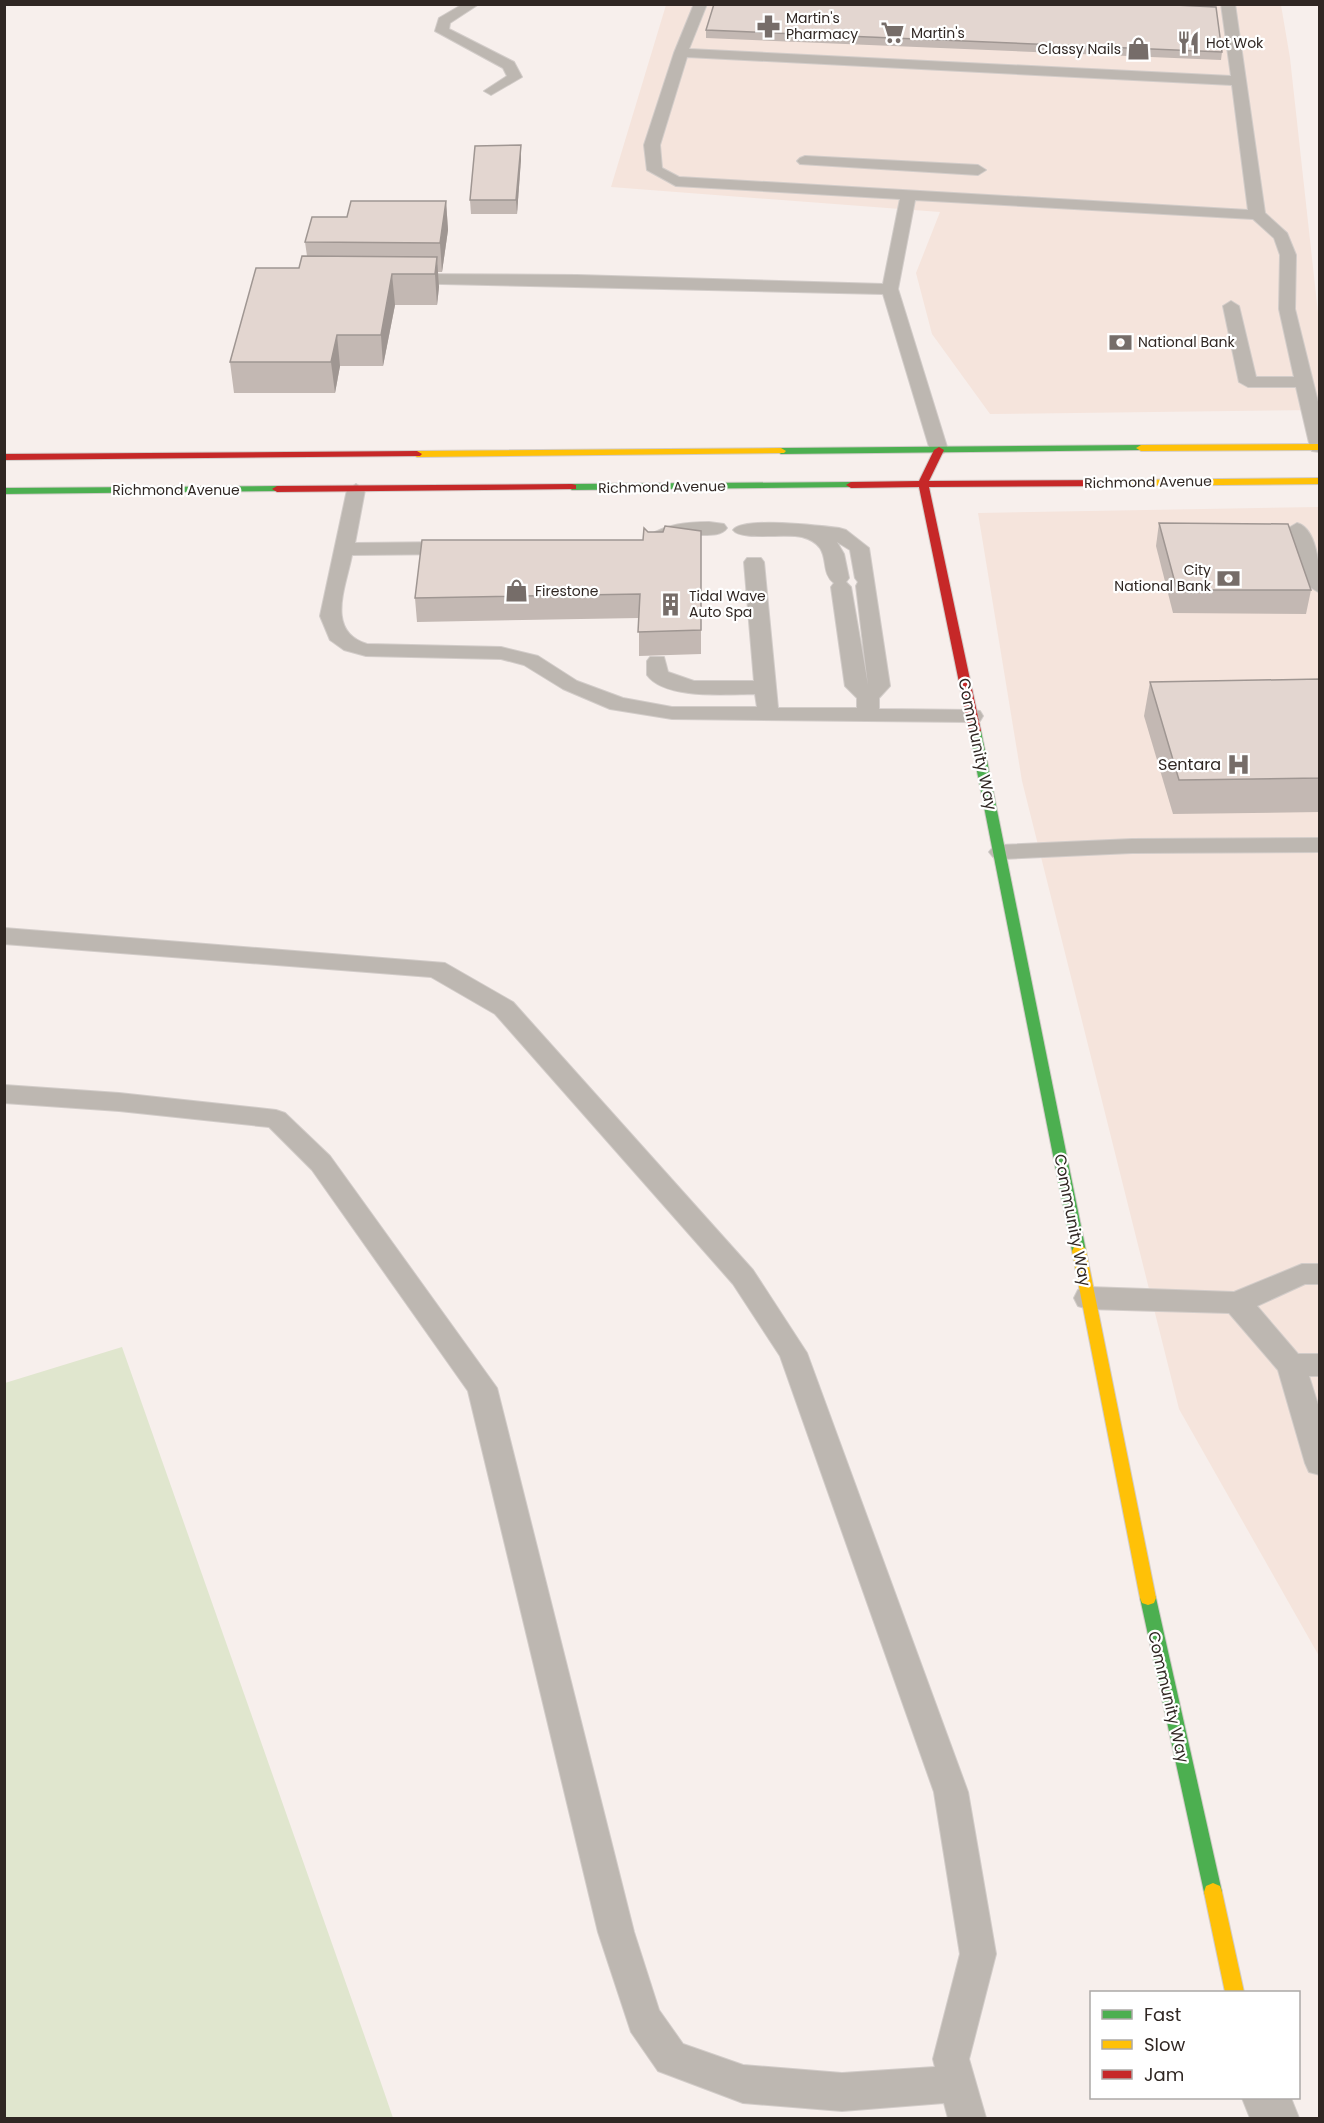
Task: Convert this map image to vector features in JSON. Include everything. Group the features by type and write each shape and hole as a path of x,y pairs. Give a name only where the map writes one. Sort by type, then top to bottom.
{"main road":[{"name":"Richmond Avenue","path":"4,457 1319,447"},
{"path":"923,484 939,450"},
{"name":"Richmond Avenue","path":"4,491 1320,481"},
{"name":"Community Way","path":"923,484 1001,852 1143,1581 1235,1991"}],"street":[{"path":"1267,2099 1275,2118"}],"lane":[{"path":"473,4 444,21 442,31 509,65 515,77 491,92"},
{"path":"701,4 681,53 652,145 655,170 676,181 908,197 1257,215 1281,236 1288,255 1287,309 1319,447"},
{"path":"1228,4 1257,215"},
{"path":"681,53 1237,81"},
{"path":"805,161 978,170"},
{"path":"908,197 890,290 925,397 939,450"},
{"path":"391,279 577,280 890,290"},
{"path":"1231,306 1248,382 1304,382"},
{"path":"356,490 330,616 333,631 346,645 366,650 501,653 531,660 570,685 618,704 672,713 768,714 868,706 972,716"},
{"path":"655,549 655,540 664,534 681,529 717,528"},
{"path":"1297,529 1320,587"},
{"path":"743,530 830,531 849,539 859,548 879,686 868,706"},
{"path":"807,531 828,543 836,560 856,686 868,706"},
{"path":"344,549 475,548"},
{"path":"754,562 768,714"},
{"path":"657,661 658,675 667,683 690,686 766,687"},
{"path":"1001,852 1132,846 1320,845"},
{"path":"4,936 436,969 504,1008 743,1277 793,1353 951,1792 978,1954 951,2058 967,2118"},
{"path":"4,1094 120,1102 276,1119 321,1163 482,1388 616,1932 644,2019 671,2058 743,2084 842,2092 958,2084"},
{"path":"1088,1298 1237,1303 1302,1274 1320,1274"},
{"path":"1237,1303 1291,1365 1320,1463"},
{"path":"1291,1365 1320,1365"}],"shaded area":[{"path":"666,5 1281,5 1290,58 1319,322 1319,410 990,414 932,334 916,273 940,212 611,187"},
{"path":"1319,507 1319,1656 1179,1409 1022,781 978,513"}],"green space":[{"path":"122,1347 393,2118 5,2118 5,1383"}],"building":[{"path":"714,4 1154,4 1216,7 1222,52 706,30"},
{"path":"521,145 516,200 470,200 475,146"},
{"path":"351,201 446,201 440,243 305,242 312,217 347,217"},
{"path":"302,256 437,257 435,274 392,274 381,335 337,335 331,362 230,362 256,268 299,268"},
{"path":"1159,523 1288,524 1311,590 1177,590"},
{"path":"665,526 701,531 701,630 638,632 640,594 415,598 422,540 643,540 644,528 648,532 663,532"},
{"name":"Sentara","path":"1320,679 1320,778 1179,780 1150,682"}],"traffic: fast":[{"path":"781,451 1141,448"},
{"path":"572,487 851,485"},
{"path":"4,491 277,489"},
{"path":"975,731 1079,1251"},
{"path":"1148,1598 1213,1892"}],"traffic: slow":[{"path":"1141,448 1320,447"},
{"path":"417,454 781,451"},
{"path":"1118,483 1320,481"},
{"path":"1079,1251 1148,1598"},
{"path":"1213,1892 1235,1991"}],"traffic: jam":[{"path":"939,450 923,484 975,731"},
{"path":"4,457 417,454"},
{"path":"851,485 1118,483"},
{"path":"277,489 572,487"}],"place":[{"name":"Martin's Pharmacy","path":"768,26"},
{"name":"Martin's","path":"893,33"},
{"name":"Hot Wok","path":"1188,43"},
{"name":"Classy Nails","path":"1139,49"},
{"name":"National Bank","path":"1120,342"},
{"name":"City National Bank","path":"1229,578"},
{"name":"Firestone","path":"517,591"},
{"name":"Tidal Wave Auto Spa","path":"671,604"},
{"name":"Sentara","path":"1239,764"}]}
